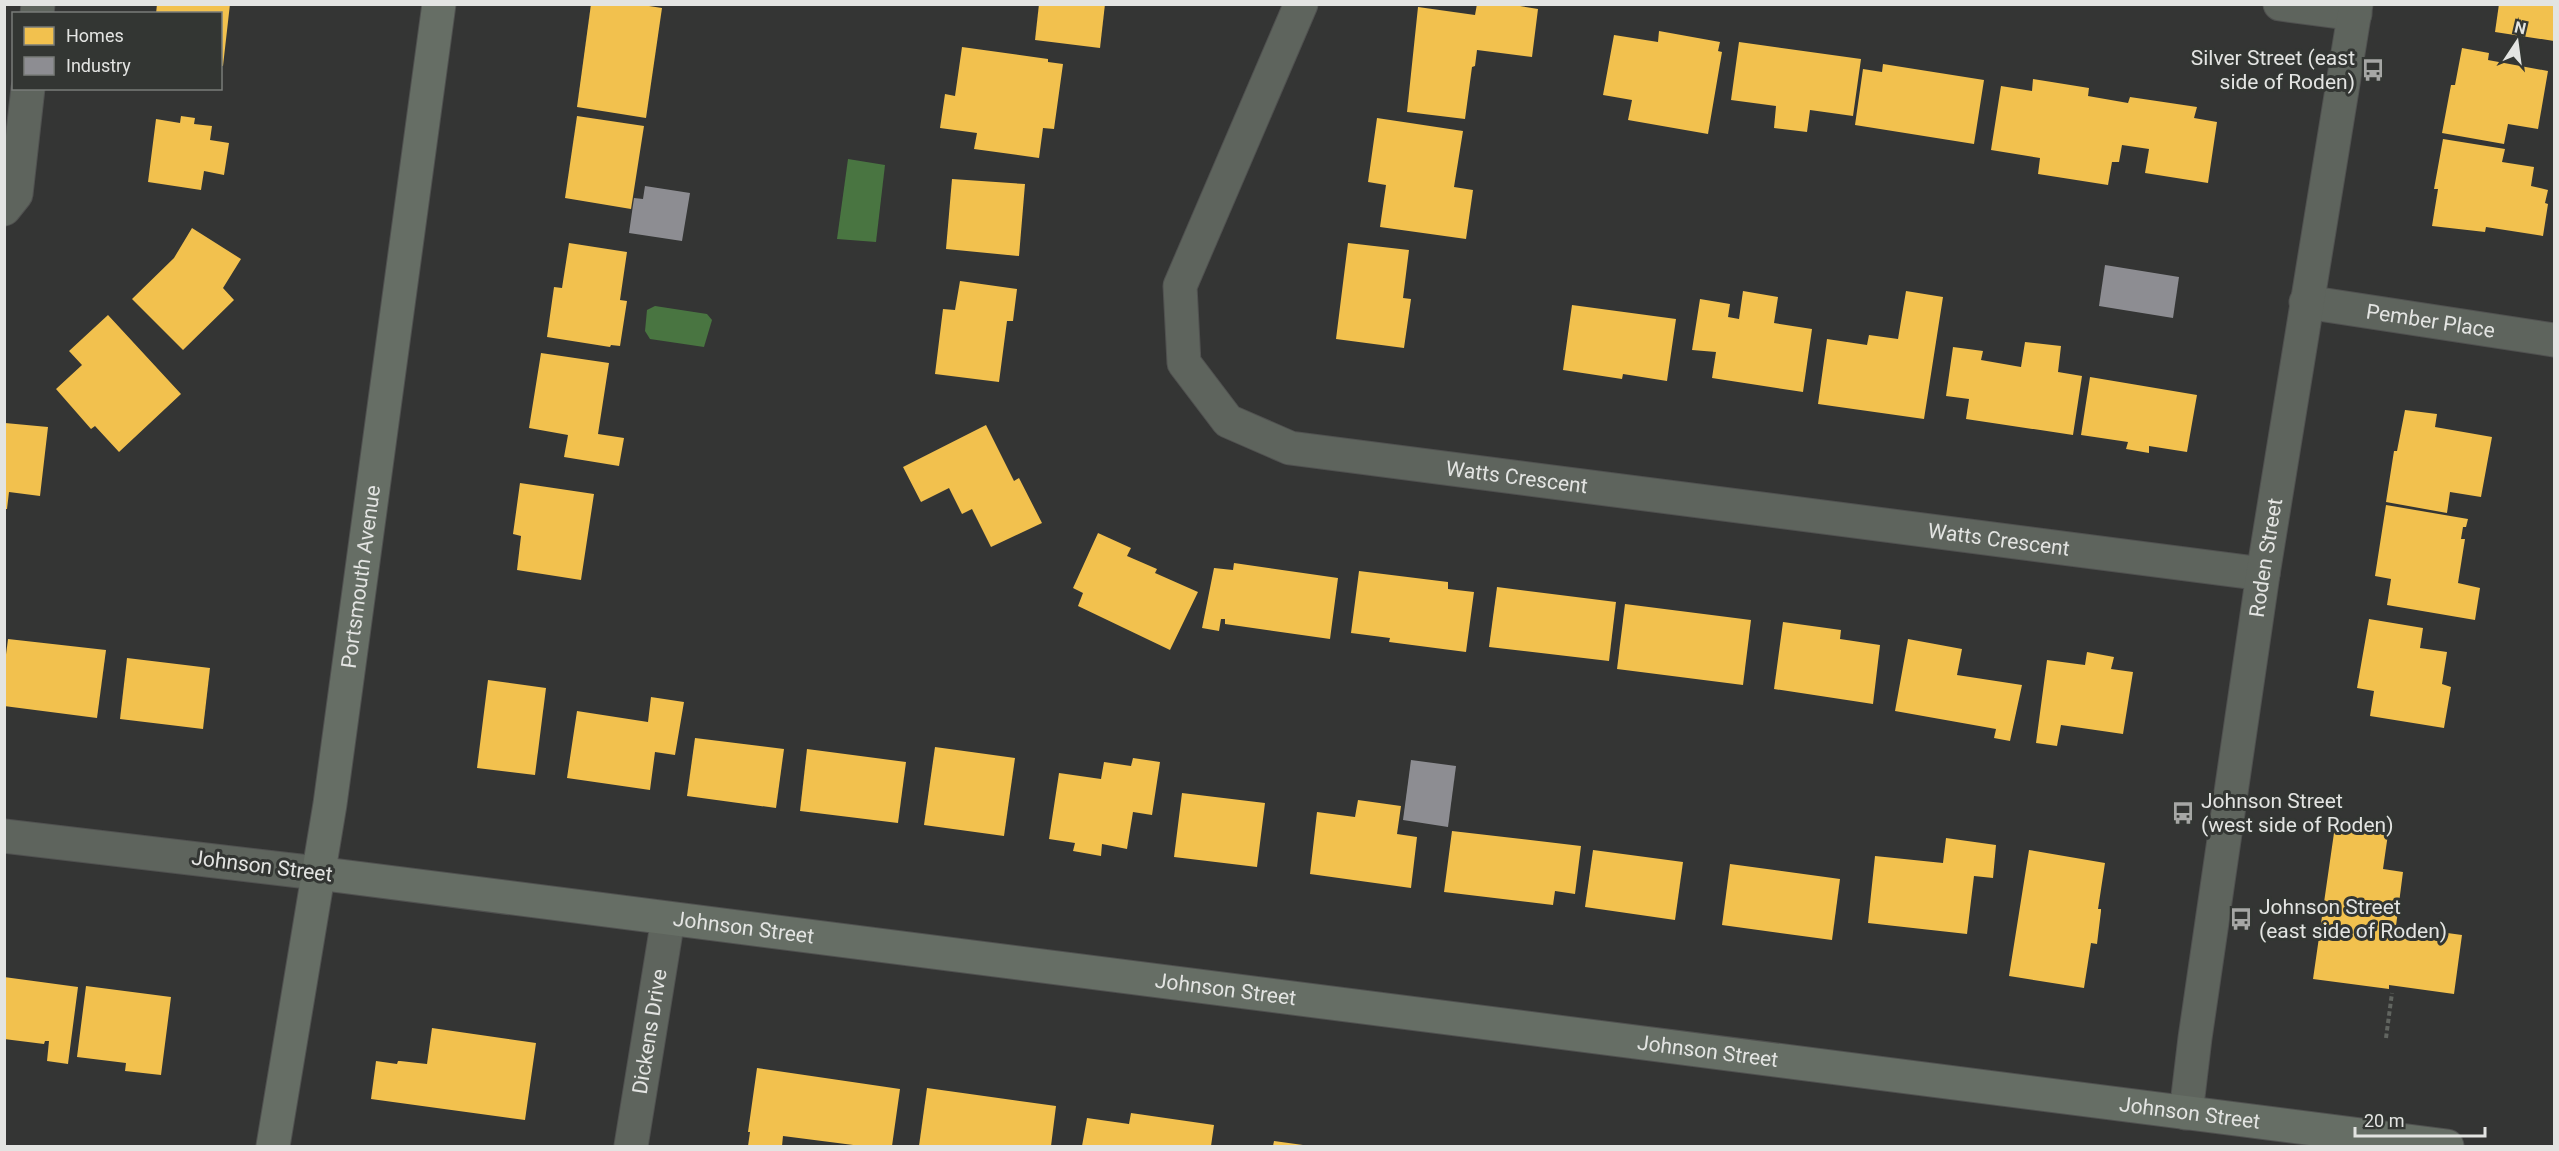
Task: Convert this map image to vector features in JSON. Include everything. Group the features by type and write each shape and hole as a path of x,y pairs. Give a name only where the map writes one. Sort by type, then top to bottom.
{"main road":[{"name":"Portsmouth Avenue","path":"273,1146 330,804 439,4"},
{"name":"Johnson Street","path":"317,873 2447,1146"}],"street":[{"name":"Watts Crescent","path":"1301,4 1180,286 1184,363 1228,421 1290,448 2263,573"},
{"path":"2280,4 2355,9"},
{"name":"Roden Street","path":"2186,1113 2263,573 2355,9"},
{"path":"4,209 16,194 28,90"},
{"name":"Pember Place","path":"2306,303 2554,340"},
{"name":"Johnson Street","path":"4,836 317,873"},
{"name":"Dickens Drive","path":"631,1146 668,919"}],"path":[{"path":"2386,1038 2392,993"}],"shaded area":[{"path":"848,159 885,165 876,242 837,239"},
{"path":"655,306 707,314 712,320 704,347 650,339 645,331 647,310"}],"building: Homes":[{"path":"157,4 230,4 223,66 222,12 156,12"},
{"path":"591,4 636,4 662,8 646,118 577,107"},
{"path":"1039,4 1105,4 1100,48 1035,40"},
{"path":"1477,4 1508,4 1538,9 1532,57 1477,50 1475,66 1472,67 1465,119 1407,112 1418,7 1475,15"},
{"path":"2499,4 2554,4 2554,41 2495,32"},
{"path":"1659,31 1720,42 1718,51 1722,52 1708,134 1628,120 1632,100 1603,95 1614,35 1658,42"},
{"path":"1739,42 1861,59 1853,116 1810,110 1807,132 1774,128 1776,106 1731,100"},
{"path":"962,47 1048,59 1048,62 1063,64 1054,129 1043,128 1039,158 974,149 977,133 940,128 945,94 955,96"},
{"path":"2462,48 2489,53 2488,60 2548,71 2538,129 2508,124 2504,144 2442,133 2451,85 2455,85"},
{"path":"1883,64 1984,80 1974,144 1855,125 1863,69 1882,72"},
{"path":"2033,79 2089,88 2088,96 2128,103 2130,97 2197,107 2194,118 2217,122 2208,183 2145,173 2149,149 2122,145 2119,162 2112,162 2108,185 2038,174 2040,158 1991,150 2001,86 2032,91"},
{"path":"181,116 195,118 194,124 212,126 210,140 229,143 224,175 204,171 201,190 148,182 156,119 180,123"},
{"path":"577,116 644,126 631,209 565,198"},
{"path":"1377,118 1463,131 1454,187 1473,190 1466,239 1380,227 1386,185 1368,182"},
{"path":"2443,139 2505,149 2502,162 2534,167 2531,186 2548,190 2543,236 2486,227 2485,232 2432,226 2438,189 2434,189"},
{"path":"952,179 1025,184 1019,256 946,249"},
{"path":"192,228 241,259 223,288 234,300 183,350 132,299 174,258"},
{"path":"569,243 627,252 620,300 627,301 620,346 611,345 610,347 547,337 554,287 562,288"},
{"path":"1348,243 1409,250 1403,298 1411,299 1404,348 1336,339"},
{"path":"960,281 1017,289 1013,321 1007,321 999,382 935,374 943,309 955,310"},
{"path":"1743,291 1778,297 1774,323 1812,329 1803,392 1712,378 1716,352 1692,350 1700,299 1730,304 1728,317 1739,319"},
{"path":"1906,291 1943,297 1924,419 1818,404 1827,339 1867,345 1869,335 1898,339"},
{"path":"1572,305 1676,319 1667,381 1623,374 1622,379 1563,370"},
{"path":"108,315 181,394 119,452 95,426 91,429 56,389 82,365 69,351"},
{"path":"2025,342 2061,346 2058,372 2082,376 2073,435 1966,419 1969,399 1946,396 1953,347 1983,351 1981,360 2021,367"},
{"path":"541,353 609,363 598,434 624,438 619,466 564,457 568,435 529,428"},
{"path":"2090,377 2197,395 2187,452 2149,446 2149,453 2126,449 2128,442 2081,435"},
{"path":"2405,410 2437,414 2435,427 2492,437 2481,497 2450,492 2447,513 2386,502 2394,451 2397,451"},
{"path":"5,423 48,427 40,496 9,492 7,509 5,509"},
{"path":"986,425 1014,481 1019,478 1042,523 991,547 972,509 962,514 949,488 921,502 903,467"},
{"path":"520,483 594,494 581,580 517,570 521,536 513,534"},
{"path":"2386,505 2468,519 2466,527 2463,527 2461,539 2465,539 2458,583 2480,588 2475,620 2387,605 2391,579 2375,576"},
{"path":"1098,533 1131,548 1127,556 1157,569 1155,573 1198,592 1170,650 1078,606 1083,593 1073,588"},
{"path":"1234,563 1338,578 1330,639 1225,624 1225,619 1221,619 1219,631 1202,628 1214,568 1233,570"},
{"path":"1359,571 1448,582 1448,589 1474,592 1466,652 1389,642 1390,638 1351,633"},
{"path":"1497,587 1616,602 1609,661 1489,647"},
{"path":"1625,604 1751,620 1743,685 1617,669"},
{"path":"2369,619 2423,628 2420,648 2447,652 2442,684 2451,687 2444,728 2370,716 2374,691 2357,688"},
{"path":"1783,622 1841,630 1840,639 1880,645 1873,704 1774,689"},
{"path":"8,639 106,650 97,718 4,706 4,670"},
{"path":"1908,639 1962,649 1957,675 2022,685 2010,741 1994,738 1996,729 1895,711"},
{"path":"2087,652 2114,657 2111,669 2133,672 2123,734 2061,725 2057,746 2036,743 2047,660 2085,665"},
{"path":"127,658 210,668 203,729 120,719"},
{"path":"488,680 546,688 535,775 477,768"},
{"path":"651,697 684,702 675,755 655,752 650,790 567,778 577,711 648,722"},
{"path":"695,738 784,749 776,808 687,796"},
{"path":"935,747 1015,758 1004,836 924,825"},
{"path":"807,749 906,762 898,823 800,811"},
{"path":"1133,758 1160,762 1152,815 1133,812 1127,849 1102,844 1101,856 1073,851 1075,843 1049,839 1059,773 1101,779 1104,762 1131,766"},
{"path":"1182,793 1265,803 1257,867 1174,857"},
{"path":"1358,800 1401,806 1397,834 1417,837 1411,888 1310,874 1317,812 1355,817"},
{"path":"2335,826 2388,834 2383,869 2403,872 2396,926 2462,935 2454,994 2389,985 2389,989 2313,979"},
{"path":"1452,831 1581,846 1575,894 1555,891 1553,905 1444,892"},
{"path":"1946,838 1996,845 1993,878 1974,876 1967,934 1868,923 1875,856 1943,863"},
{"path":"1593,850 1683,862 1675,920 1585,907"},
{"path":"2029,850 2105,863 2098,909 2101,911 2097,944 2091,943 2084,988 2009,976"},
{"path":"1730,864 1840,879 1832,940 1722,925"},
{"path":"4,977 78,987 68,1064 47,1061 49,1041 45,1041 44,1044 4,1039"},
{"path":"86,986 171,997 161,1075 125,1071 126,1063 77,1057"},
{"path":"432,1028 536,1043 525,1120 371,1099 376,1061 427,1064"},
{"path":"757,1068 900,1089 892,1146 861,1146 783,1136 782,1146 748,1146"},
{"path":"927,1088 1056,1106 1051,1146 919,1146"},
{"path":"1131,1113 1214,1125 1211,1146 1082,1146 1087,1118 1129,1124"},
{"path":"1274,1141 1303,1145 1303,1146 1273,1146"}],"building: Industry":[{"path":"645,186 690,193 682,241 629,233 634,198 643,199"},
{"path":"2105,265 2179,277 2173,318 2099,306"},
{"path":"1411,760 1456,766 1448,827 1403,820"}],"place":[{"name":"Silver Street (east side of Roden)","path":"2373,70"},
{"name":"Johnson Street (west side of Roden)","path":"2183,813"},
{"name":"Johnson Street (east side of Roden)","path":"2241,919"}]}
